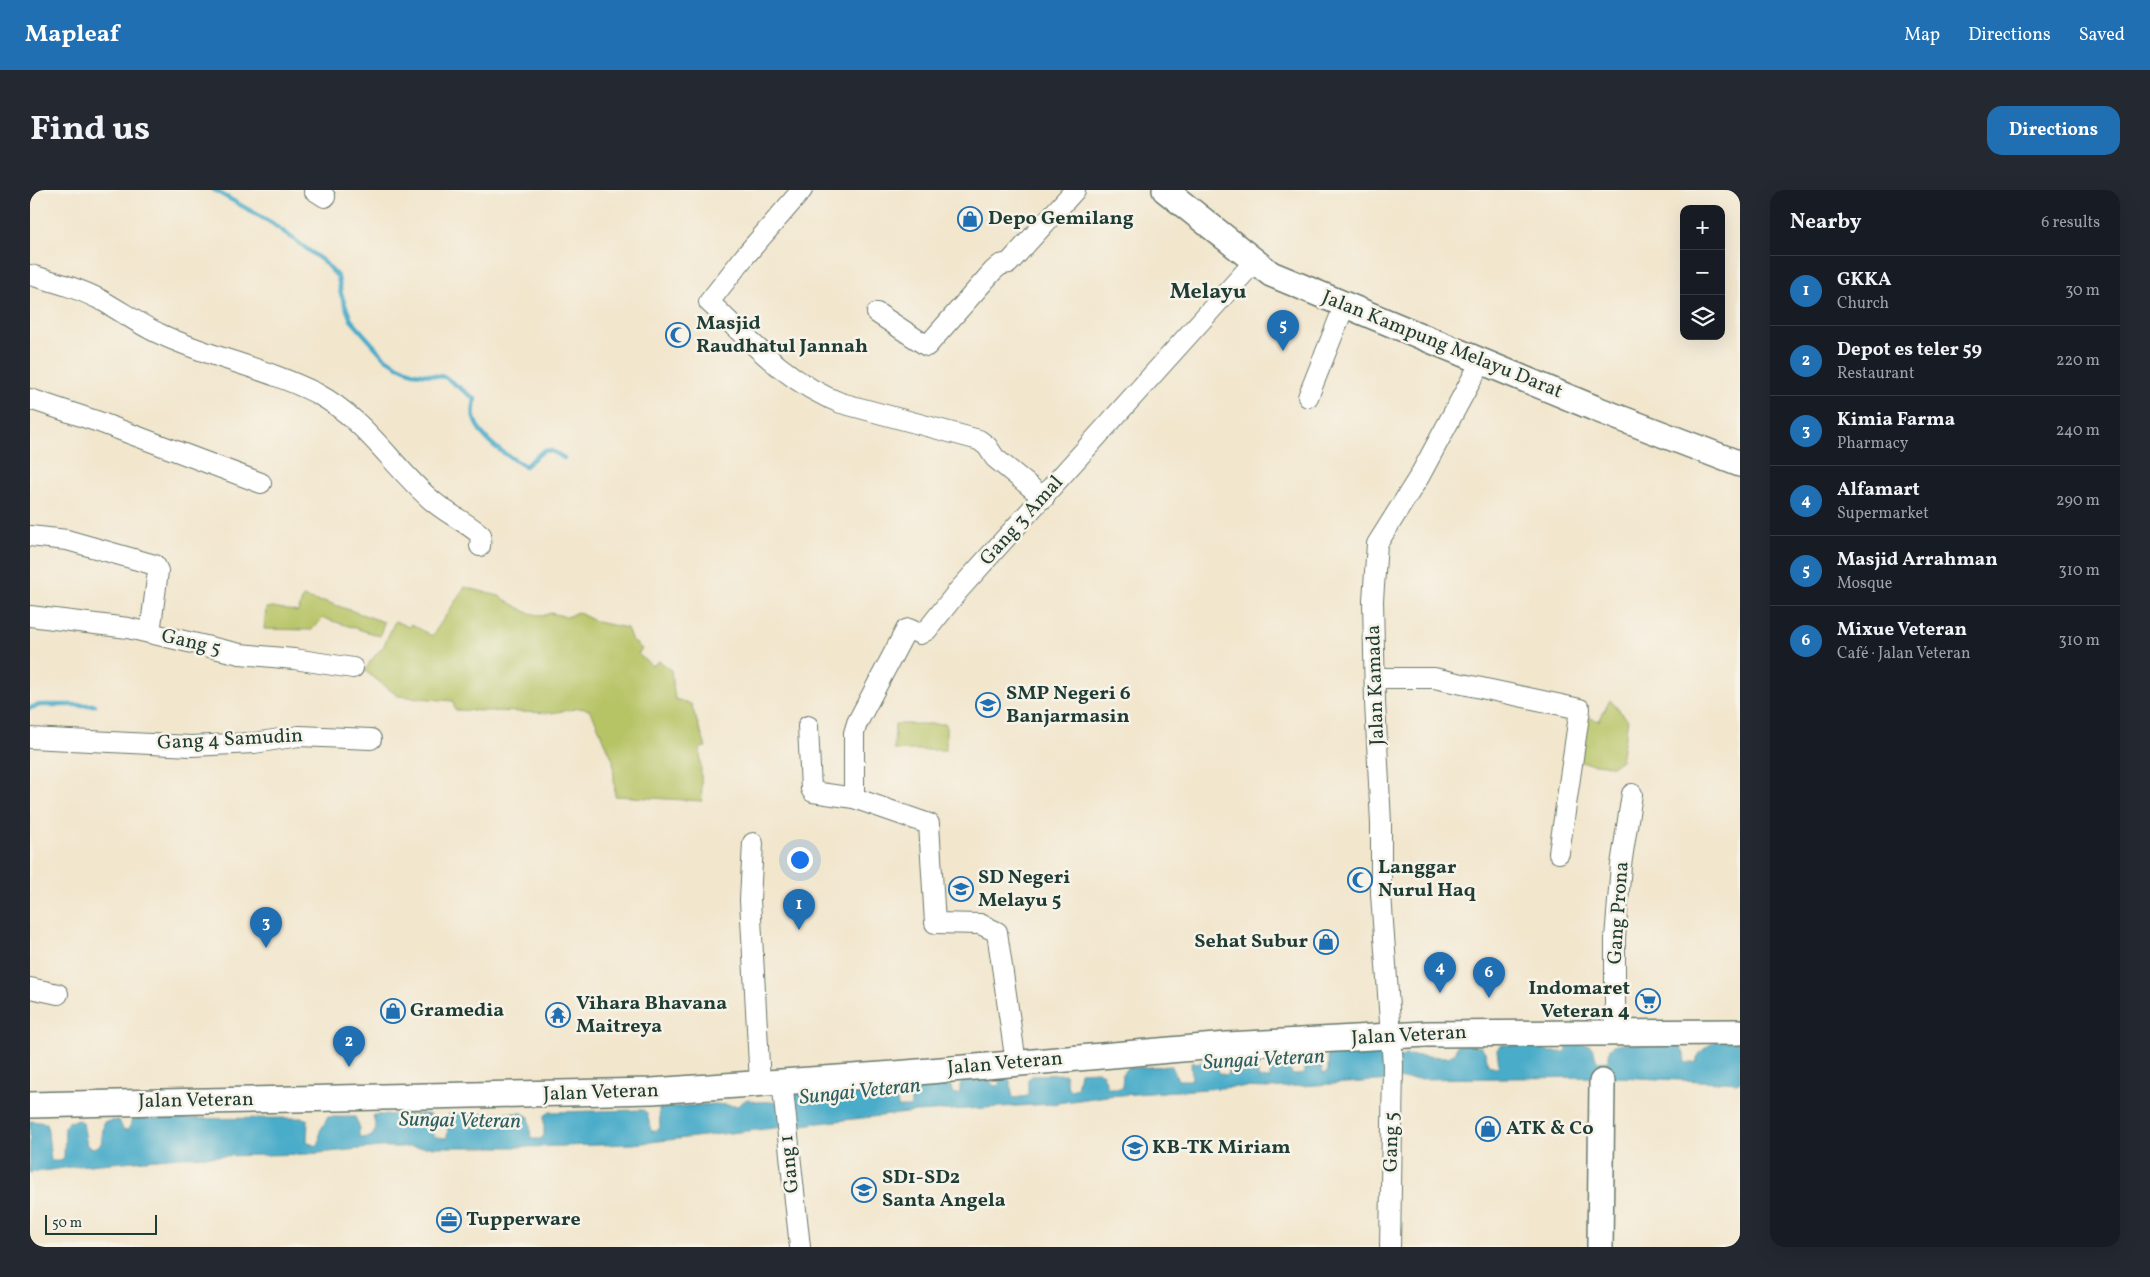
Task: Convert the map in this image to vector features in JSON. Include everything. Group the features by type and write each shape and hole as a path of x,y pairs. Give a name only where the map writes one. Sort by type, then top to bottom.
{"main road":[{"name":"Jalan Kampung Melayu Darat","path":"1164,190 1271,274 1599,410 1740,464"},
{"name":"Jalan Veteran","path":"30,1105 577,1094 775,1086 1209,1047 1392,1036 1493,1032 1740,1032"},
{"path":"1600,1247 1602,1082"}],"street":[{"path":"802,190 745,256 709,302 750,341 804,386 821,395 841,402 980,440 996,458 1044,498"},
{"path":"877,313 927,346 993,271 1000,265 1009,264 1075,190"},
{"name":"Gang 3 Amal","path":"854,798 854,733 857,723 906,630 909,629 920,634 927,630 958,591 1044,498 1254,261"},
{"path":"30,275 69,286 100,300 158,333 190,348 287,380 317,394 353,417 430,499 481,535 480,546"},
{"path":"1308,397 1345,304"},
{"name":"Jalan Kamada","path":"1392,1036 1380,894 1381,824 1373,600 1377,544 1419,477 1482,360"},
{"path":"30,398 100,422 261,483"},
{"path":"30,536 67,540 155,565 158,571 150,633"},
{"name":"Gang 5","path":"30,616 128,628 240,654 294,659 353,668"},
{"path":"1375,678 1434,678 1580,709 1559,854"},
{"path":"808,726 811,789 817,793 854,798 929,824 935,923 980,924 997,932 1016,1063"},
{"name":"Gang 4 Samudin","path":"30,738 191,746 254,743 299,736 371,738"},
{"name":"Gang Prona","path":"1615,1032 1615,938 1621,865 1632,794"},
{"name":"Gang 1","path":"753,843 750,900 775,1086 787,1131 800,1247"},
{"path":"30,988 58,994"},
{"name":"Gang 5","path":"1390,1247 1392,1036"}],"green space":[{"path":"465,587 499,596 526,612 542,616 551,613 567,617 577,612 597,622 627,628 631,639 642,649 638,654 652,666 659,661 671,670 675,699 691,704 706,747 700,748 702,801 615,796 613,760 589,710 580,708 552,713 455,710 453,701 398,696 365,671 371,660 383,647 395,621 408,627 411,624 432,636"},
{"path":"303,597 320,602 324,601 384,622 380,636 323,618 312,630 264,629 266,608 273,607 298,612"},
{"path":"1610,700 1628,720 1621,760 1612,766 1578,762 1582,715 1599,721"},
{"path":"895,724 946,724 946,750 894,750"}],"water":[{"name":"Sungai Veteran","path":"1716,1041 1740,1041 1740,1083 1618,1077 1408,1079 1270,1088 1235,1087 1107,1096 1051,1104 916,1112 633,1144 526,1147 380,1147 308,1154 180,1157 78,1166 30,1173 30,1121 47,1123 51,1161 61,1161 64,1157 65,1126 68,1122 79,1120 83,1123 87,1146 95,1148 101,1144 104,1122 119,1120 123,1129 128,1130 133,1119 303,1118 308,1120 307,1141 315,1146 319,1144 320,1131 328,1117 355,1117 359,1125 359,1136 362,1138 372,1136 376,1129 373,1115 427,1114 432,1116 434,1137 447,1138 449,1114 522,1113 529,1117 531,1139 541,1139 544,1135 544,1116 550,1112 643,1110 647,1113 651,1131 656,1131 660,1128 659,1108 715,1104 737,1106 747,1099 756,1102 788,1101 795,1094 892,1086 895,1087 898,1107 911,1107 910,1087 912,1085 950,1084 953,1094 960,1093 960,1085 963,1081 991,1080 992,1085 998,1086 1000,1080 1005,1077 1009,1078 1013,1098 1028,1096 1028,1079 1034,1075 1065,1074 1068,1088 1071,1090 1077,1088 1080,1072 1097,1071 1103,1074 1108,1088 1122,1088 1123,1073 1127,1068 1172,1066 1178,1080 1189,1080 1192,1079 1191,1063 1214,1061 1219,1066 1218,1072 1225,1075 1228,1074 1228,1062 1230,1060 1255,1058 1258,1078 1270,1079 1271,1056 1276,1054 1289,1056 1291,1073 1294,1075 1305,1074 1305,1054 1315,1052 1319,1057 1323,1074 1328,1071 1328,1054 1333,1050 1382,1048 1402,1057 1405,1055 1448,1057 1454,1054 1457,1045 1481,1046 1485,1052 1488,1065 1496,1067 1499,1065 1497,1050 1500,1045 1540,1045 1548,1052 1565,1052 1568,1044 1590,1045 1597,1062 1608,1061 1610,1048 1616,1044 1672,1044 1680,1045 1685,1063 1696,1063 1701,1052"}],"waterway":[{"path":"214,190 272,223 323,261 338,277 341,294 351,320 384,357 414,373 445,377 475,399 474,418 477,426 482,434 495,446 525,466 543,451 552,451 564,458"},
{"path":"30,708 40,705 95,705"}],"place":[{"name":"Depo Gemilang","path":"970,219"},
{"name":"Masjid Raudhatul Jannah","path":"678,335"},
{"name":"Masjid Arrahman","path":"1283,351"},
{"name":"SMP Negeri 6 Banjarmasin","path":"988,705"},
{"name":"Langgar Nurul Haq","path":"1360,880"},
{"name":"SD Negeri Melayu 5","path":"961,889"},
{"name":"GKKA","path":"799,930"},
{"name":"Sehat Subur","path":"1326,942"},
{"name":"Kimia Farma","path":"266,948"},
{"name":"Alfamart","path":"1440,993"},
{"name":"Mixue Veteran","path":"1489,998"},
{"name":"Indomaret Veteran 4","path":"1648,1001"},
{"name":"Gramedia","path":"393,1011"},
{"name":"Vihara Bhavana Maitreya","path":"558,1015"},
{"name":"Depot es teler 59","path":"349,1067"},
{"name":"ATK & Co","path":"1488,1129"},
{"name":"KB-TK Miriam","path":"1135,1148"},
{"name":"SD1-SD2 Santa Angela","path":"864,1190"},
{"name":"Tupperware","path":"449,1220"}],"district":[{"name":"Melayu","path":"1208,292"}]}
